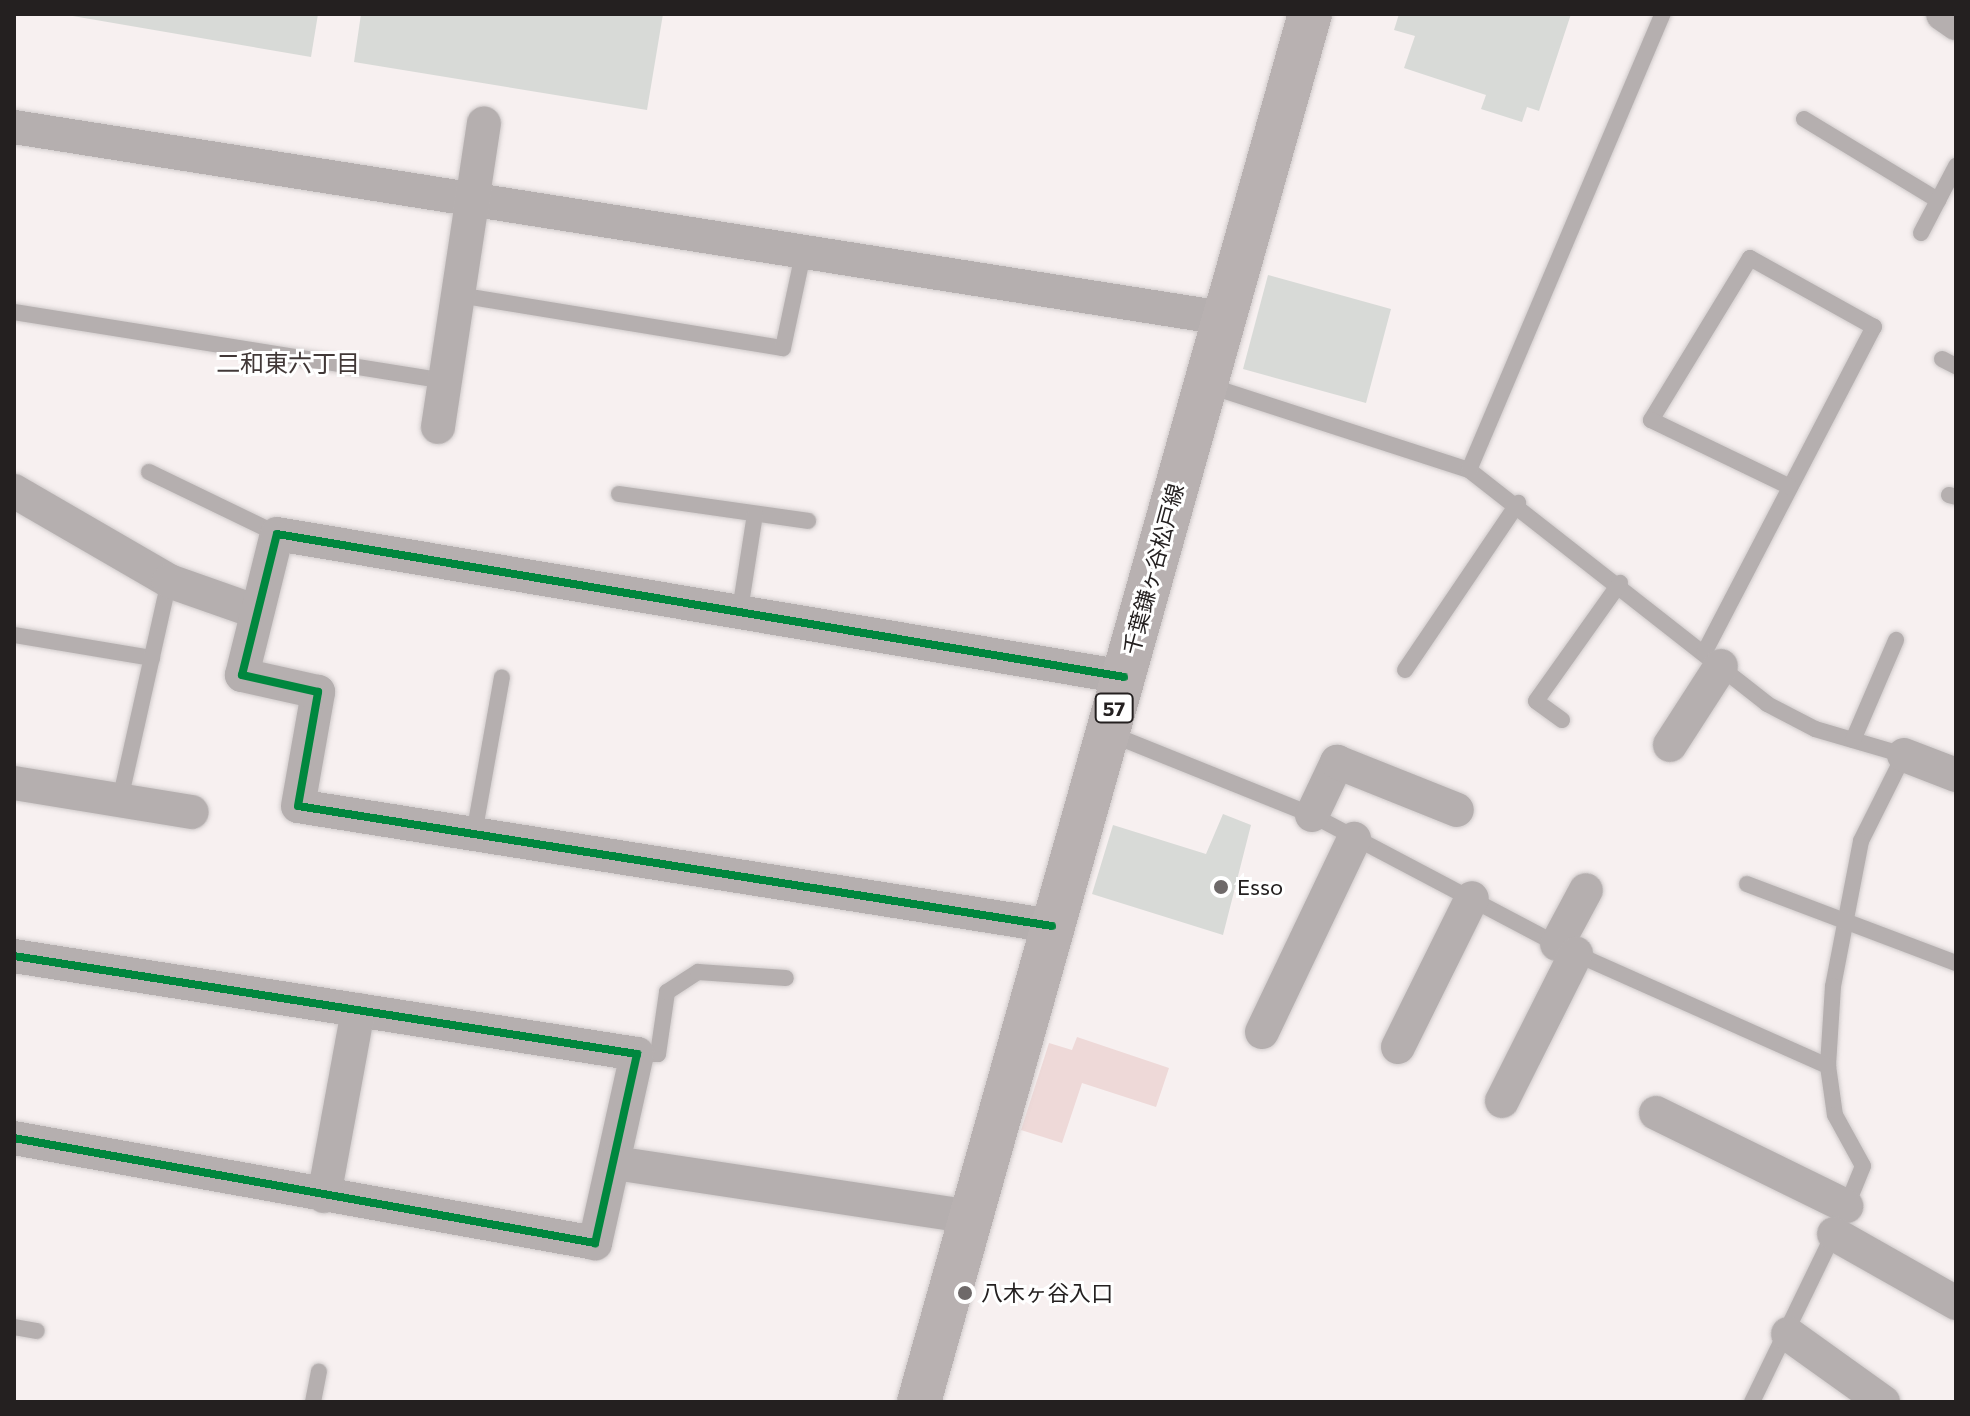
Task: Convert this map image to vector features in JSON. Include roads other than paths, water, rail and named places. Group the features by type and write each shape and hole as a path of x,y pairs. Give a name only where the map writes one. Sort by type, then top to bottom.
{"main road":[{"name":"千葉鎌ヶ谷松戸線","path":"919,1402 1310,14"}],"street":[{"path":"1943,14 1956,23"},
{"path":"438,427 484,123"},
{"path":"14,127 804,249 1223,318"},
{"path":"14,491 169,581 257,612"},
{"path":"1052,926 298,806 318,692 242,675 277,534 1124,677"},
{"path":"1670,745 1712,660"},
{"path":"1904,755 1956,775"},
{"path":"1312,815 1337,762 1457,810"},
{"path":"14,783 192,812"},
{"path":"1262,1032 1354,839"},
{"path":"1502,1101 1567,949 1586,890"},
{"path":"1398,1047 1472,898"},
{"path":"14,956 637,1054 595,1243 14,1138"},
{"path":"324,1196 358,1010"},
{"path":"1656,1113 1840,1220 1956,1303"},
{"path":"615,1163 970,1217"},
{"path":"1788,1334 1883,1402"}],"lane":[{"path":"1469,470 1663,14"},
{"path":"1804,119 1938,200"},
{"path":"1921,233 1956,166"},
{"path":"458,295 783,348 804,249"},
{"path":"1712,660 1790,487 1874,327 1750,258 1651,420 1790,487"},
{"path":"14,312 445,381"},
{"path":"1204,385 1469,470 1518,503 1620,583 1767,704 1853,740 1904,755 1861,841 1842,923 1828,1066 1835,1115 1863,1166 1788,1334 1752,1402"},
{"path":"149,472 277,534"},
{"path":"619,494 808,521"},
{"path":"1405,670 1518,503"},
{"path":"740,610 755,514"},
{"path":"120,800 169,581"},
{"path":"1562,720 1536,701 1620,583"},
{"path":"14,635 152,658"},
{"path":"1853,740 1896,640"},
{"path":"474,834 502,677"},
{"path":"1107,732 1312,815 1567,949 1828,1066"},
{"path":"1747,884 1842,923 1956,963"},
{"path":"637,1054 658,1054 667,992 698,972 786,978"},
{"path":"14,1327 37,1331"},
{"path":"313,1402 319,1372"}],"place":[{"name":"Esso","path":"1221,887"},
{"name":"八木ヶ谷入口","path":"965,1293"}],"district":[{"name":"二和東六丁目","path":"288,363"}]}
